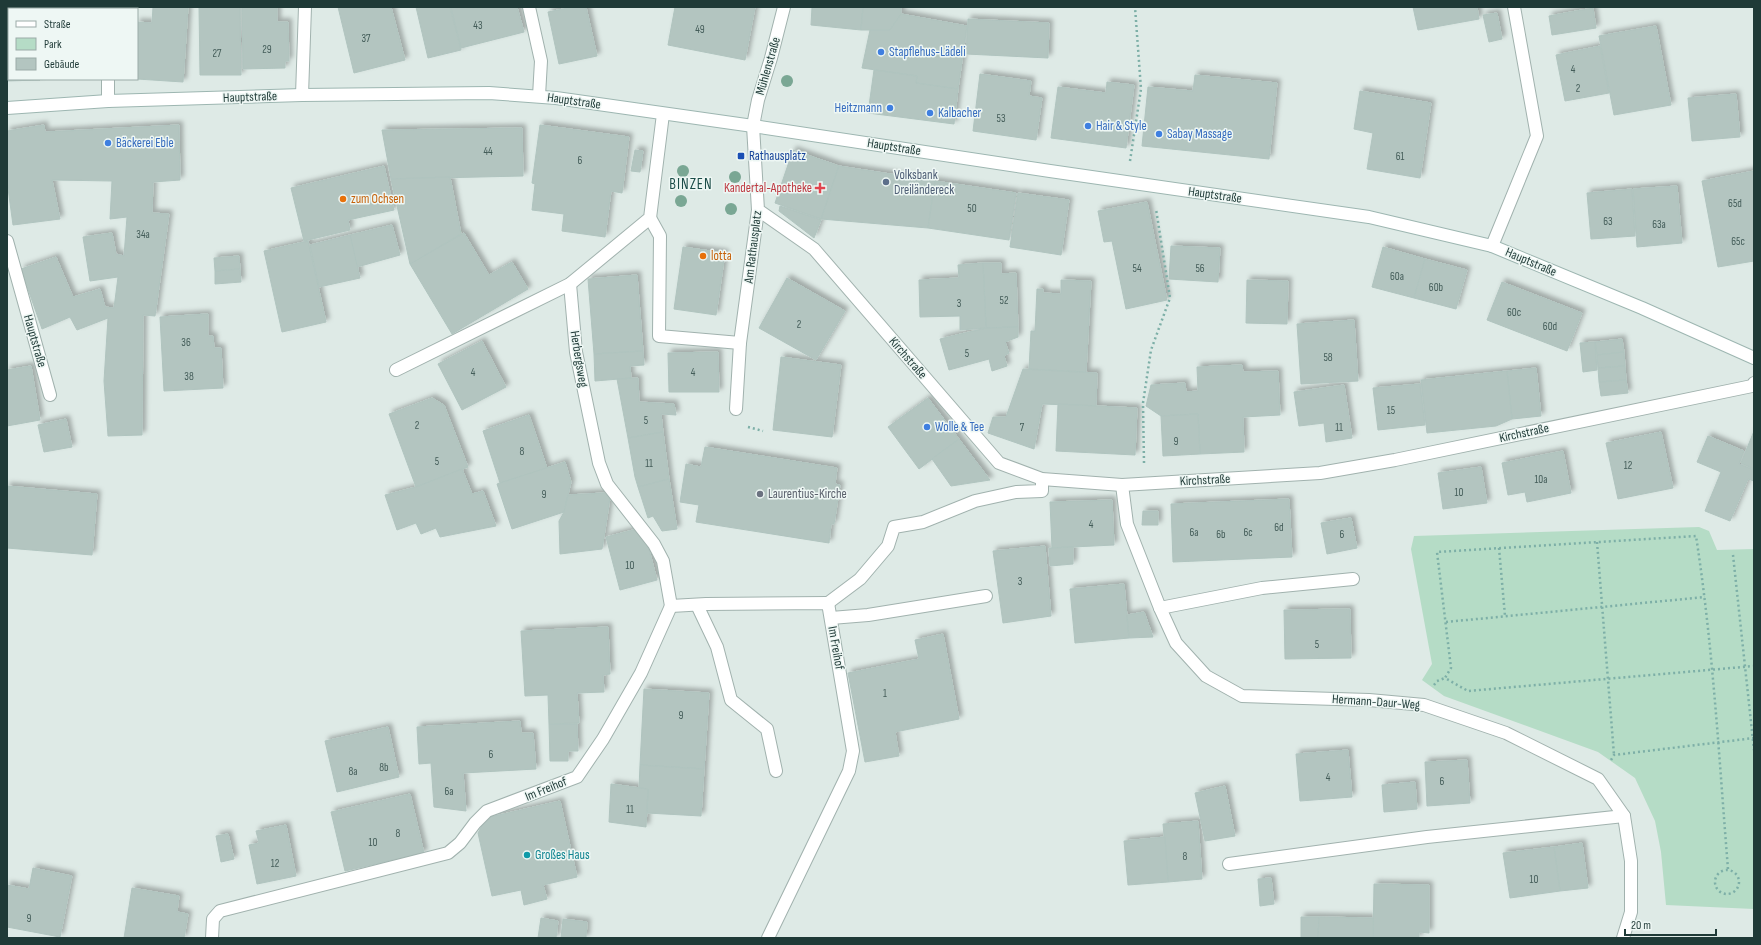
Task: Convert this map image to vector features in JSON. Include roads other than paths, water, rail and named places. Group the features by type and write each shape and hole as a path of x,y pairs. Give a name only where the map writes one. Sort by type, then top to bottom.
{"street":[{"path":"302,95 305,7"},
{"path":"529,7 541,61 539,96"},
{"name":"Mühlenstraße","path":"753,126 758,100 773,52 784,7"},
{"path":"1492,246 1537,136 1514,7"},
{"path":"108,80 108,101"},
{"name":"Hauptstraße","path":"7,108 108,101 302,95 489,93 539,96 753,126 1127,183 1369,217 1492,246 1642,308 1754,358"},
{"path":"663,114 650,218 660,236 659,336 740,343"},
{"name":"Am Rathausplatz","path":"736,409 740,343 758,210 753,126"},
{"name":"Kirchstraße","path":"758,210 814,249 999,463 1042,479 1122,485 1320,473 1395,460 1752,386 1754,383"},
{"path":"396,370 570,284 650,218"},
{"name":"Hauptstraße","path":"7,241 50,395"},
{"name":"Herbergsweg","path":"570,284 576,352 598,463 607,484 654,544 663,561 670,606"},
{"path":"670,606 828,603 860,579 888,546 894,527 923,522 975,501 1016,492 1042,491 1042,479"},
{"name":"Hermann-Daur-Weg","path":"1122,485 1127,524 1160,608 1176,643 1206,676 1242,696 1369,700 1424,705 1506,733 1598,779 1624,816 1631,861 1631,912 1623,938"},
{"path":"1160,608 1262,588 1353,579"},
{"path":"831,618 868,615 986,596"},
{"name":"Im Freihof","path":"768,938 842,784 854,751 828,603"},
{"path":"696,605 717,647 731,700 767,729 776,771"},
{"name":"Im Freihof","path":"212,938 213,919 220,911 448,853 460,843 475,823 487,811 577,777 602,739 641,673 670,606"},
{"path":"1230,864 1427,837 1624,816"}],"place":[{"name":"Stapflehus-Lädeli","path":"881,52"},
{"name":"Heitzmann","path":"890,108"},
{"name":"Kalbacher","path":"930,113"},
{"name":"Hair & Style","path":"1088,126"},
{"name":"Sabay Massage","path":"1159,134"},
{"name":"Bäckerei Eble","path":"108,143"},
{"name":"Rathausplatz","path":"741,156"},
{"name":"Volksbank Dreiländereck","path":"886,182"},
{"name":"Kandertal-Apotheke","path":"820,188"},
{"name":"zum Ochsen","path":"343,199"},
{"name":"lotta","path":"703,256"},
{"name":"Wolle & Tee","path":"927,427"},
{"name":"Laurentius-Kirche","path":"760,494"},
{"name":"Großes Haus","path":"527,855"}],"district":[{"name":"BINZEN","path":"691,184"}]}
